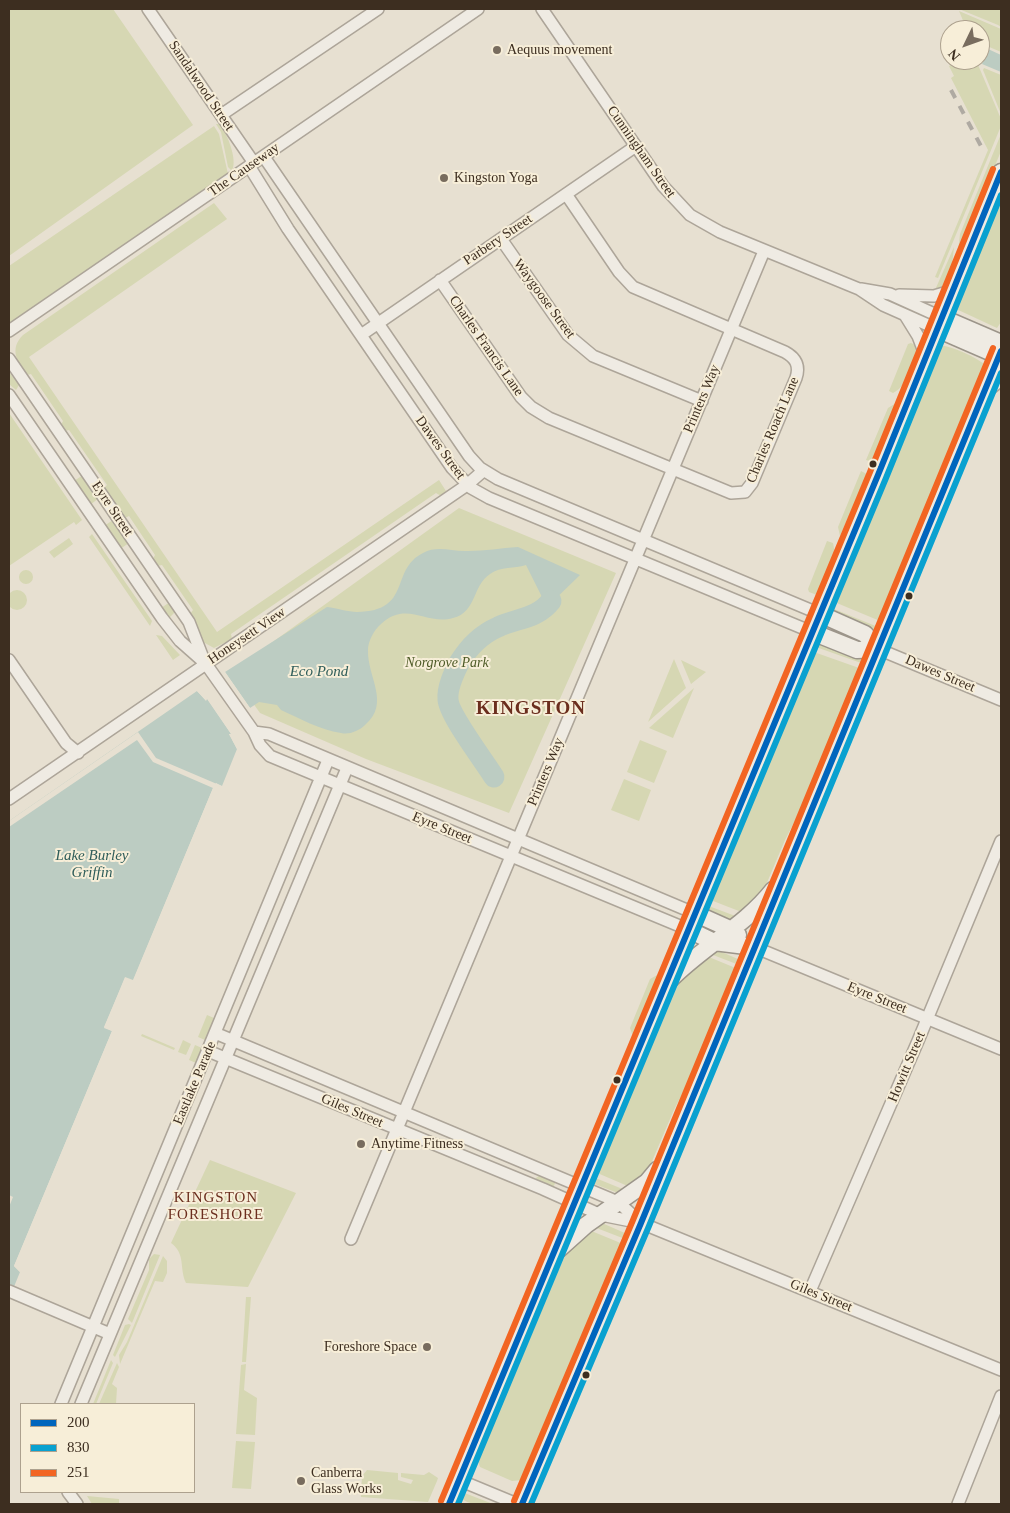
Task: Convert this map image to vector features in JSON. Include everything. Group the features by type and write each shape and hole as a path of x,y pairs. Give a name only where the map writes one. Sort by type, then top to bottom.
{"main road":[{"path":"449,1504 694,912 820,614 1001,172"},
{"name":"Cunningham Street","path":"940,324 1001,352"},
{"path":"522,1504 641,1223 1001,352"},
{"path":"820,614 865,634 878,649"},
{"path":"812,632 857,650 878,649"},
{"path":"665,985 689,961 732,930 760,906 786,874"},
{"name":"Eyre Street","path":"694,912 732,930 754,947"},
{"name":"Eyre Street","path":"687,929 714,942 754,947"},
{"path":"552,1256 572,1236 647,1182 668,1157"}],"street":[{"name":"Sandalwood Street","path":"148,9 256,162"},
{"path":"221,115 378,9"},
{"name":"The Causeway","path":"9,331 478,9"},
{"name":"Cunningham Street","path":"542,9 670,196 690,215 720,232 859,289 883,305 905,315 940,324"},
{"name":"Parbery Street","path":"361,335 636,146"},
{"name":"Dawes Street","path":"256,162 378,323 469,456 483,471 498,479 820,614"},
{"name":"Dawes Street","path":"256,162 288,229 452,468 467,484 490,498 634,560 812,632"},
{"path":"566,194 630,284 646,294 730,329"},
{"name":"Waygoose Street","path":"501,238 568,335 580,347 592,356 702,401"},
{"name":"Printers Way","path":"351,1239 764,251"},
{"name":"Charles Francis Lane","path":"440,280 522,398 531,407 549,418 672,469"},
{"name":"Cunningham Street","path":"859,289 890,294 934,296 954,290"},
{"name":"Cunningham Street","path":"890,294 940,324"},
{"path":"905,315 918,336 926,357"},
{"name":"Charles Roach Lane","path":"672,469 736,494 744,492 750,487 760,466 796,378 798,367 795,359 788,354 730,329"},
{"name":"Eyre Street","path":"9,359 189,622 206,664"},
{"path":"984,393 1001,380"},
{"name":"Eyre Street","path":"9,395 162,618 180,641 206,664 254,732 260,745 270,756 687,929"},
{"name":"Honeysett View","path":"9,799 467,484 483,471"},
{"path":"765,613 772,594"},
{"name":"Dawes Street","path":"878,649 1001,700"},
{"path":"9,660 66,743 78,753"},
{"name":"Eyre Street","path":"254,732 269,734 694,912"},
{"name":"Eastlake Parade","path":"61,1403 328,760"},
{"name":"Eastlake Parade","path":"81,1403 347,768"},
{"name":"Howitt Street","path":"810,1291 1001,841"},
{"path":"642,910 648,894"},
{"name":"Eyre Street","path":"754,947 1001,1049"},
{"name":"Giles Street","path":"216,1033 618,1202 641,1223"},
{"name":"Giles Street","path":"208,1051 601,1215 641,1223 1001,1370"},
{"path":"524,1182 530,1166"},
{"path":"11,1292 110,1334"},
{"path":"958,1504 1001,1396"},
{"path":"459,1480 517,1504"}],"green space":[{"path":"9,9 113,9 193,125 9,256"},
{"path":"959,9 1001,9 1001,27 990,20"},
{"path":"959,11 980,20 963,20"},
{"path":"990,24 1001,29 1001,52 990,47"},
{"path":"951,70 980,70 1001,119 1001,126 938,278 935,277 988,150 951,78 954,76"},
{"path":"983,70 989,70 1001,75 1001,114"},
{"path":"216,124 220,124 231,147 234,160 232,171 228,167 221,132"},
{"path":"214,126 219,134 228,174 9,324 9,266"},
{"path":"1001,134 1001,151 957,259 960,234"},
{"path":"1001,196 1001,322 997,328 954,308"},
{"path":"214,203 227,219 29,357 217,632 439,480 446,491 441,496 436,493 231,634 232,639 214,648 203,642 190,614 193,610 162,565 157,566 153,559 155,555 129,516 125,518 104,488 107,485 69,430 65,431 61,425 63,421 31,374 27,375 23,370 15,350 23,335"},
{"path":"954,247 952,265 945,288 935,290"},
{"path":"911,343 917,346 914,366 903,385 893,393 889,391 908,344"},
{"path":"939,345 964,353 988,367 883,619 880,621 832,601"},
{"path":"9,372 19,385 16,390 9,384"},
{"path":"896,403 873,462 866,460 888,408"},
{"path":"9,413 82,520 76,525 74,522 9,566"},
{"path":"861,471 867,474 840,536 838,527"},
{"path":"83,475 99,498 90,505 74,481"},
{"name":"Norgrove Park","path":"459,508 616,573 509,813 366,759 260,713 231,672"},
{"path":"113,520 129,543 120,549 104,526"},
{"path":"92,534 152,621 150,626 89,537"},
{"path":"69,538 73,544 54,558 49,552"},
{"path":"827,541 833,543 835,554 817,595 809,592 808,589"},
{"path":"23,570 29,570 33,577 29,584 23,584 19,580 19,574"},
{"path":"17,590 24,593 27,600 24,607 17,610 10,607 7,600 10,593"},
{"path":"170,602 175,612 170,617 166,616 161,608"},
{"path":"829,607 878,627 870,629 829,612"},
{"path":"156,635 162,636 180,655 173,660"},
{"path":"817,643 823,643 863,660 864,664 813,646"},
{"path":"811,651 862,669 816,779 785,840 766,885 760,896 744,913 708,899"},
{"path":"674,659 686,688 648,722"},
{"path":"681,660 706,672 691,684"},
{"path":"694,688 673,738 649,728"},
{"path":"640,740 667,751 654,783 627,772"},
{"path":"624,779 651,790 639,821 611,810"},
{"path":"706,905 738,917 731,921 705,910"},
{"path":"715,949 740,960 739,965 708,953"},
{"path":"704,955 738,969 707,1044 673,1112 650,1166 630,1187 595,1172 632,1083 656,1037 677,987 688,970"},
{"path":"659,974 633,1037 630,1028 650,979"},
{"path":"207,1015 214,1018 205,1040 198,1037"},
{"path":"142,1034 175,1048 174,1050 141,1036"},
{"path":"183,1040 191,1044 186,1055 178,1052"},
{"path":"195,1045 202,1048 196,1063 189,1060"},
{"path":"210,1160 296,1193 248,1287 186,1283 179,1252 171,1243"},
{"path":"540,1175 556,1181 553,1188 536,1181 536,1178"},
{"path":"593,1177 625,1190 618,1193 592,1183"},
{"path":"602,1223 627,1234 625,1239 594,1227"},
{"path":"589,1230 623,1244 527,1474 522,1480 512,1481 480,1467 476,1456 488,1427 515,1374 563,1260 570,1249"},
{"path":"154,1254 160,1255 132,1323 128,1319 149,1270 149,1259"},
{"path":"163,1256 167,1261 167,1273 163,1282 155,1281 120,1364 119,1355 127,1342"},
{"path":"246,1297 251,1297 246,1362 242,1362"},
{"path":"125,1325 131,1325 115,1357 113,1355"},
{"path":"111,1360 113,1363 96,1403 93,1403"},
{"path":"117,1363 119,1367 112,1384 117,1388 116,1403 99,1403"},
{"path":"246,1364 244,1390 257,1398 255,1435 236,1434 241,1365"},
{"path":"236,1441 255,1442 251,1489 232,1488"},
{"path":"367,1470 398,1473 398,1480 411,1484 413,1480 401,1477 401,1473 424,1475 429,1472 438,1478 428,1502 361,1497 362,1476"},
{"path":"462,1492 493,1504 474,1504 466,1501 459,1496"},
{"path":"87,1496 119,1499 119,1504 92,1504"}],"water":[{"path":"990,50 1001,55 1001,72 990,67"},
{"name":"Eco Pond","path":"518,547 580,575 547,607 526,565 494,571 490,574 480,585 471,605 461,615 444,620 408,614 390,617 376,629 369,643 369,660 376,689 376,708 373,717 357,731 344,733 325,729 281,710 277,705 259,702 250,708 225,672 327,607 357,612 375,610 386,605 394,597 406,569 413,560 423,553 434,549 474,551"},
{"name":"Lake Burley Griffin","path":"197,691 206,700 207,698 232,735 229,734 237,749 222,786 216,783 213,788 133,981 125,978 104,1027 112,1031 14,1266 20,1272 9,1299 9,1207 13,1197 9,1195 9,821"}],"pier":[{"path":"225,672 250,708 248,710 223,673"},
{"path":"199,689 209,697 234,734 239,746 237,749 229,734 231,734 207,699 206,701 197,691"},
{"path":"138,732 156,758 224,787 217,786 136,982 127,981 108,1026 115,1032 17,1266 22,1274 14,1266 112,1031 104,1028 125,977 133,980 213,788 153,762 137,740 9,827 9,821"}],"waterway":[{"path":"494,777 460,726 450,706 448,694 451,680 463,657 481,638 498,627 533,615 551,601"}],"railway":[{"path":"951,90 982,148"}],"transit line":[{"name":"251","path":"441,1501 870,472 993,169"},
{"name":"200","path":"449,1504 878,475 1001,172"},
{"name":"830","path":"458,1504 886,478 1001,195"},
{"name":"251","path":"514,1501 633,1220 993,348"},
{"name":"200","path":"522,1504 641,1223 1001,351"},
{"name":"830","path":"531,1504 649,1226 1001,373"}],"place":[{"name":"Aequus movement","path":"497,50"},
{"name":"Kingston Yoga","path":"444,178"},
{"name":"Anytime Fitness","path":"361,1144"},
{"name":"Foreshore Space","path":"427,1347"},
{"name":"Canberra Glass Works","path":"301,1481"}],"district":[{"name":"KINGSTON","path":"531,709"},
{"name":"KINGSTON FORESHORE","path":"216,1206"}]}
